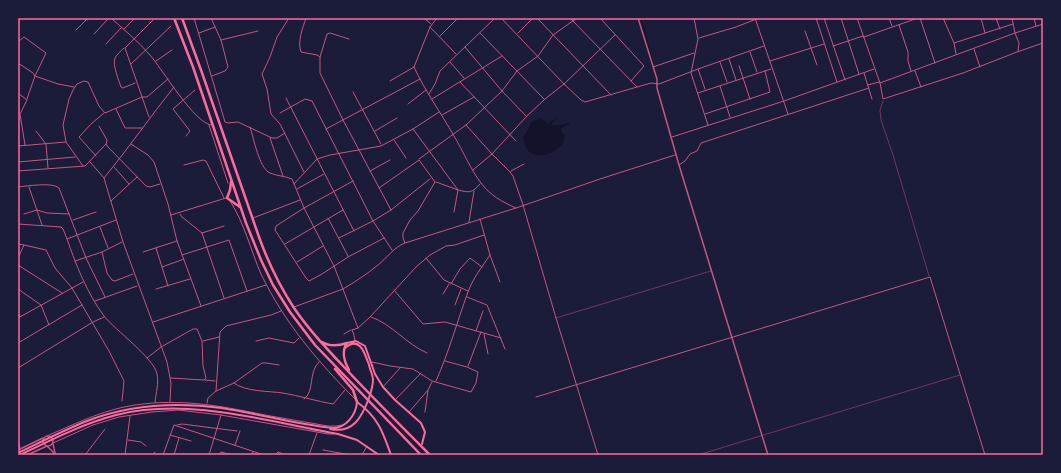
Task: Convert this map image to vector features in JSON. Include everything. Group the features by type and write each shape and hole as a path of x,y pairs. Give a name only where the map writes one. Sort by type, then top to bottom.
{"highway":[{"path":"174,18 261,260 273,285 297,322 353,390 357,402"},
{"path":"182,18 252,219 274,272 294,308 319,341 430,455"},
{"path":"231,177 230,190 226,198 237,204 242,209"},
{"path":"319,341 332,346 347,343"},
{"path":"347,343 344,350 344,362 356,380"},
{"path":"326,358 421,455"}],"main road":[{"path":"347,343 355,341 365,346 375,374 383,387 421,424 425,436 422,444"},
{"path":"20,455 87,421 114,412 143,406 173,404 223,409 334,430 345,430 358,420 363,412 372,390 373,379 363,350 359,346 353,344 344,350"},
{"path":"315,426 342,427 355,412 357,402 367,409 378,423 384,433 390,455"},
{"path":"60,434 95,421 114,416 143,410 172,408 222,412 338,434 357,440 379,455"},
{"path":"19,451 34,447"}],"street":[{"path":"76,30 88,18"},
{"path":"94,34 110,18 146,50 183,100 204,123 213,125"},
{"path":"106,44 134,18"},
{"path":"136,83 123,88 121,87 114,59 155,18"},
{"path":"194,18 226,122 236,122 270,137 277,138 285,133"},
{"path":"211,18 220,40 228,68 211,76"},
{"path":"289,18 277,37 262,74 267,89 269,110 273,118 280,124 304,172"},
{"path":"306,18 299,41 300,50 301,52 320,57"},
{"path":"424,18 431,24"},
{"path":"390,81 414,67 431,24 437,18"},
{"path":"440,37 458,18"},
{"path":"429,94 440,71 495,18"},
{"path":"501,18 564,84 585,102 651,83 659,84 764,46"},
{"path":"517,34 533,18"},
{"path":"537,18 611,95"},
{"path":"570,18 637,87"},
{"path":"379,188 466,125 502,91 517,71 538,56 553,35 577,18"},
{"path":"600,18 644,66 631,81"},
{"path":"638,18 657,80 676,155 768,455"},
{"path":"694,18 698,39 691,72 708,126"},
{"path":"755,18 788,114"},
{"path":"698,39 736,27 758,18"},
{"path":"816,18 837,83"},
{"path":"824,18 845,80"},
{"path":"841,18 860,74"},
{"path":"857,18 883,99 980,67 1043,43"},
{"path":"889,18 893,27"},
{"path":"833,46 919,18 935,63"},
{"path":"943,18 954,43 956,55"},
{"path":"981,18 986,33"},
{"path":"996,18 1000,29"},
{"path":"1012,18 1015,34 1019,43 1017,52"},
{"path":"1034,18 1036,27"},
{"path":"899,24 908,52 908,61 911,72"},
{"path":"954,43 1013,24"},
{"path":"868,86 1043,24"},
{"path":"130,64 170,26"},
{"path":"199,33 215,27"},
{"path":"430,27 456,54"},
{"path":"220,40 258,31"},
{"path":"805,31 817,65"},
{"path":"349,39 328,33 320,57 320,73 390,210"},
{"path":"480,33 545,99"},
{"path":"473,170 492,154 527,116 564,84 615,35"},
{"path":"18,37 18,42"},
{"path":"18,42 24,37 46,53 34,76 27,100 18,116"},
{"path":"769,61 824,44"},
{"path":"465,47 502,91 527,116"},
{"path":"125,48 149,118"},
{"path":"974,48 980,67"},
{"path":"155,61 172,50"},
{"path":"750,52 757,73"},
{"path":"653,67 694,53"},
{"path":"432,100 464,78 502,56"},
{"path":"729,58 736,80"},
{"path":"449,61 464,78"},
{"path":"720,62 728,83"},
{"path":"18,63 33,73 34,76 58,84 74,87"},
{"path":"739,66 750,99"},
{"path":"414,67 481,183 489,192 502,202 516,208"},
{"path":"698,69 706,90"},
{"path":"698,93 772,69"},
{"path":"671,137 784,101 874,69"},
{"path":"914,70 921,87"},
{"path":"704,114 770,92 765,71"},
{"path":"864,72 872,99"},
{"path":"96,156 79,137 91,124 105,112 142,97 147,97 168,79"},
{"path":"326,129 421,79"},
{"path":"83,166 66,142 63,124 69,99 74,87 81,82 88,82 99,106 105,112"},
{"path":"459,82 516,141"},
{"path":"720,86 730,119"},
{"path":"104,178 120,159 149,118 174,88"},
{"path":"679,165 685,161 690,154 697,151 701,143 869,88"},
{"path":"186,136 190,131 173,110 194,90"},
{"path":"408,104 427,90"},
{"path":"353,92 381,146"},
{"path":"18,93 27,100"},
{"path":"442,115 474,97"},
{"path":"286,98 354,231"},
{"path":"280,113 305,99 312,101 373,221 393,251"},
{"path":"115,108 125,128 143,128"},
{"path":"294,184 317,159 338,153 381,146 440,112"},
{"path":"20,114 25,145"},
{"path":"374,131 397,118"},
{"path":"208,125 228,183"},
{"path":"466,125 510,172 523,205 598,455"},
{"path":"18,172 48,168 83,166 90,162 106,144 107,140 99,126"},
{"path":"250,127 261,162 265,169 272,174 291,178 304,208 334,266 358,328"},
{"path":"412,129 458,190 454,212"},
{"path":"36,131 46,144 48,168"},
{"path":"270,137 283,176"},
{"path":"393,140 406,158"},
{"path":"18,146 66,142"},
{"path":"131,143 154,162 171,215 177,241 201,306"},
{"path":"106,144 147,187 161,184"},
{"path":"294,308 343,289 373,269 393,251 405,243 676,155"},
{"path":"18,162 76,157"},
{"path":"184,165 203,160 206,161 239,220 266,285 282,311 300,338 319,362 357,402"},
{"path":"370,171 390,160"},
{"path":"419,160 435,182 466,192 474,191"},
{"path":"90,162 104,178 123,242 168,367 171,390 170,402"},
{"path":"510,172 524,164"},
{"path":"114,167 129,184"},
{"path":"296,189 324,173"},
{"path":"111,201 137,177"},
{"path":"339,238 373,221 390,210 431,178"},
{"path":"353,181 304,208 275,228 275,230 309,281 348,257 384,238"},
{"path":"405,243 403,233 435,182"},
{"path":"469,222 474,191 481,183"},
{"path":"29,186 42,226"},
{"path":"18,187 57,186 60,190 86,258 105,297"},
{"path":"171,215 226,198"},
{"path":"252,219 300,199"},
{"path":"285,245 343,209"},
{"path":"24,214 37,210 47,213 69,214"},
{"path":"72,220 96,212"},
{"path":"180,213 182,217 202,233 225,299"},
{"path":"18,218 18,224 60,227 63,229 84,282 94,301 104,316 154,367 157,374 155,402"},
{"path":"328,218 348,257"},
{"path":"480,219 490,255 500,282"},
{"path":"67,239 117,220"},
{"path":"100,226 108,249"},
{"path":"202,233 224,226"},
{"path":"344,334 358,328 426,258 446,246 455,245 484,235"},
{"path":"182,255 228,240 247,291"},
{"path":"143,252 177,241"},
{"path":"75,261 102,252 123,242"},
{"path":"18,244 46,250 56,270 72,288 93,322 123,379 124,384 122,401"},
{"path":"18,258 24,245"},
{"path":"296,262 324,246"},
{"path":"156,248 168,286"},
{"path":"102,252 107,273 112,280 115,281 134,274"},
{"path":"436,382 445,361 468,291 490,255"},
{"path":"426,258 444,280 468,291"},
{"path":"443,294 470,258 482,267"},
{"path":"162,268 184,259"},
{"path":"18,269 19,265 63,294"},
{"path":"536,397 930,277 985,455"},
{"path":"156,289 191,279"},
{"path":"18,318 84,282"},
{"path":"152,322 266,285"},
{"path":"94,301 138,286"},
{"path":"455,305 461,288"},
{"path":"18,289 41,305 49,325"},
{"path":"394,290 423,324 441,322 457,324 501,338"},
{"path":"467,296 487,305 505,349"},
{"path":"18,343 82,304"},
{"path":"216,391 220,330 226,326 282,311"},
{"path":"476,331 483,311"},
{"path":"18,368 104,316"},
{"path":"370,316 381,322 406,341 427,353"},
{"path":"146,358 161,347 195,328 198,330 202,341 203,366 207,376 204,380"},
{"path":"352,330 355,341"},
{"path":"467,367 480,332"},
{"path":"484,333 488,354"},
{"path":"202,341 219,337"},
{"path":"256,341 269,338 294,343 300,338"},
{"path":"371,361 400,368 411,368 432,381 471,392 476,383 478,372 467,367 445,361"},
{"path":"304,398 309,394 314,368 319,362"},
{"path":"207,404 208,398 216,391 234,383 262,363 279,365"},
{"path":"383,387 400,368"},
{"path":"395,400 421,373"},
{"path":"170,378 216,381"},
{"path":"425,412 428,390 432,381"},
{"path":"234,383 239,386 255,390 286,394 333,404 345,390"},
{"path":"409,412 428,390"},
{"path":"18,440 19,451 78,422 105,412 155,402 207,404 328,426 337,426 347,423"},
{"path":"27,455 93,425 118,417 178,410 221,415 328,434 338,434"},
{"path":"125,455 130,415"},
{"path":"209,455 221,415"},
{"path":"163,455 173,426 181,424 237,431"},
{"path":"175,426 262,455"},
{"path":"85,455 105,429"},
{"path":"235,445 240,431"},
{"path":"309,455 317,432"},
{"path":"170,435 191,442"},
{"path":"46,437 53,439 56,455"},
{"path":"46,437 43,440 44,444 48,446 56,455"},
{"path":"174,455 179,438"},
{"path":"128,440 142,442 146,446"},
{"path":"362,455 367,446"},
{"path":"323,450 351,455"},
{"path":"252,455 253,451"},
{"path":"219,455 221,452 232,455"},
{"path":"275,455 278,452 286,455"}],"lane":[{"path":"883,99 880,110 881,120 930,277"},
{"path":"556,318 711,271"},
{"path":"698,455 960,375"}],"shaded area":[{"path":"542,118 542,120 547,122 547,124 557,118 552,123 553,126 570,124 561,128 561,131 565,137 559,147 549,154 537,155 531,153 527,149 523,137 531,122"}],"waterway":[{"path":"641,18 654,66"}]}
